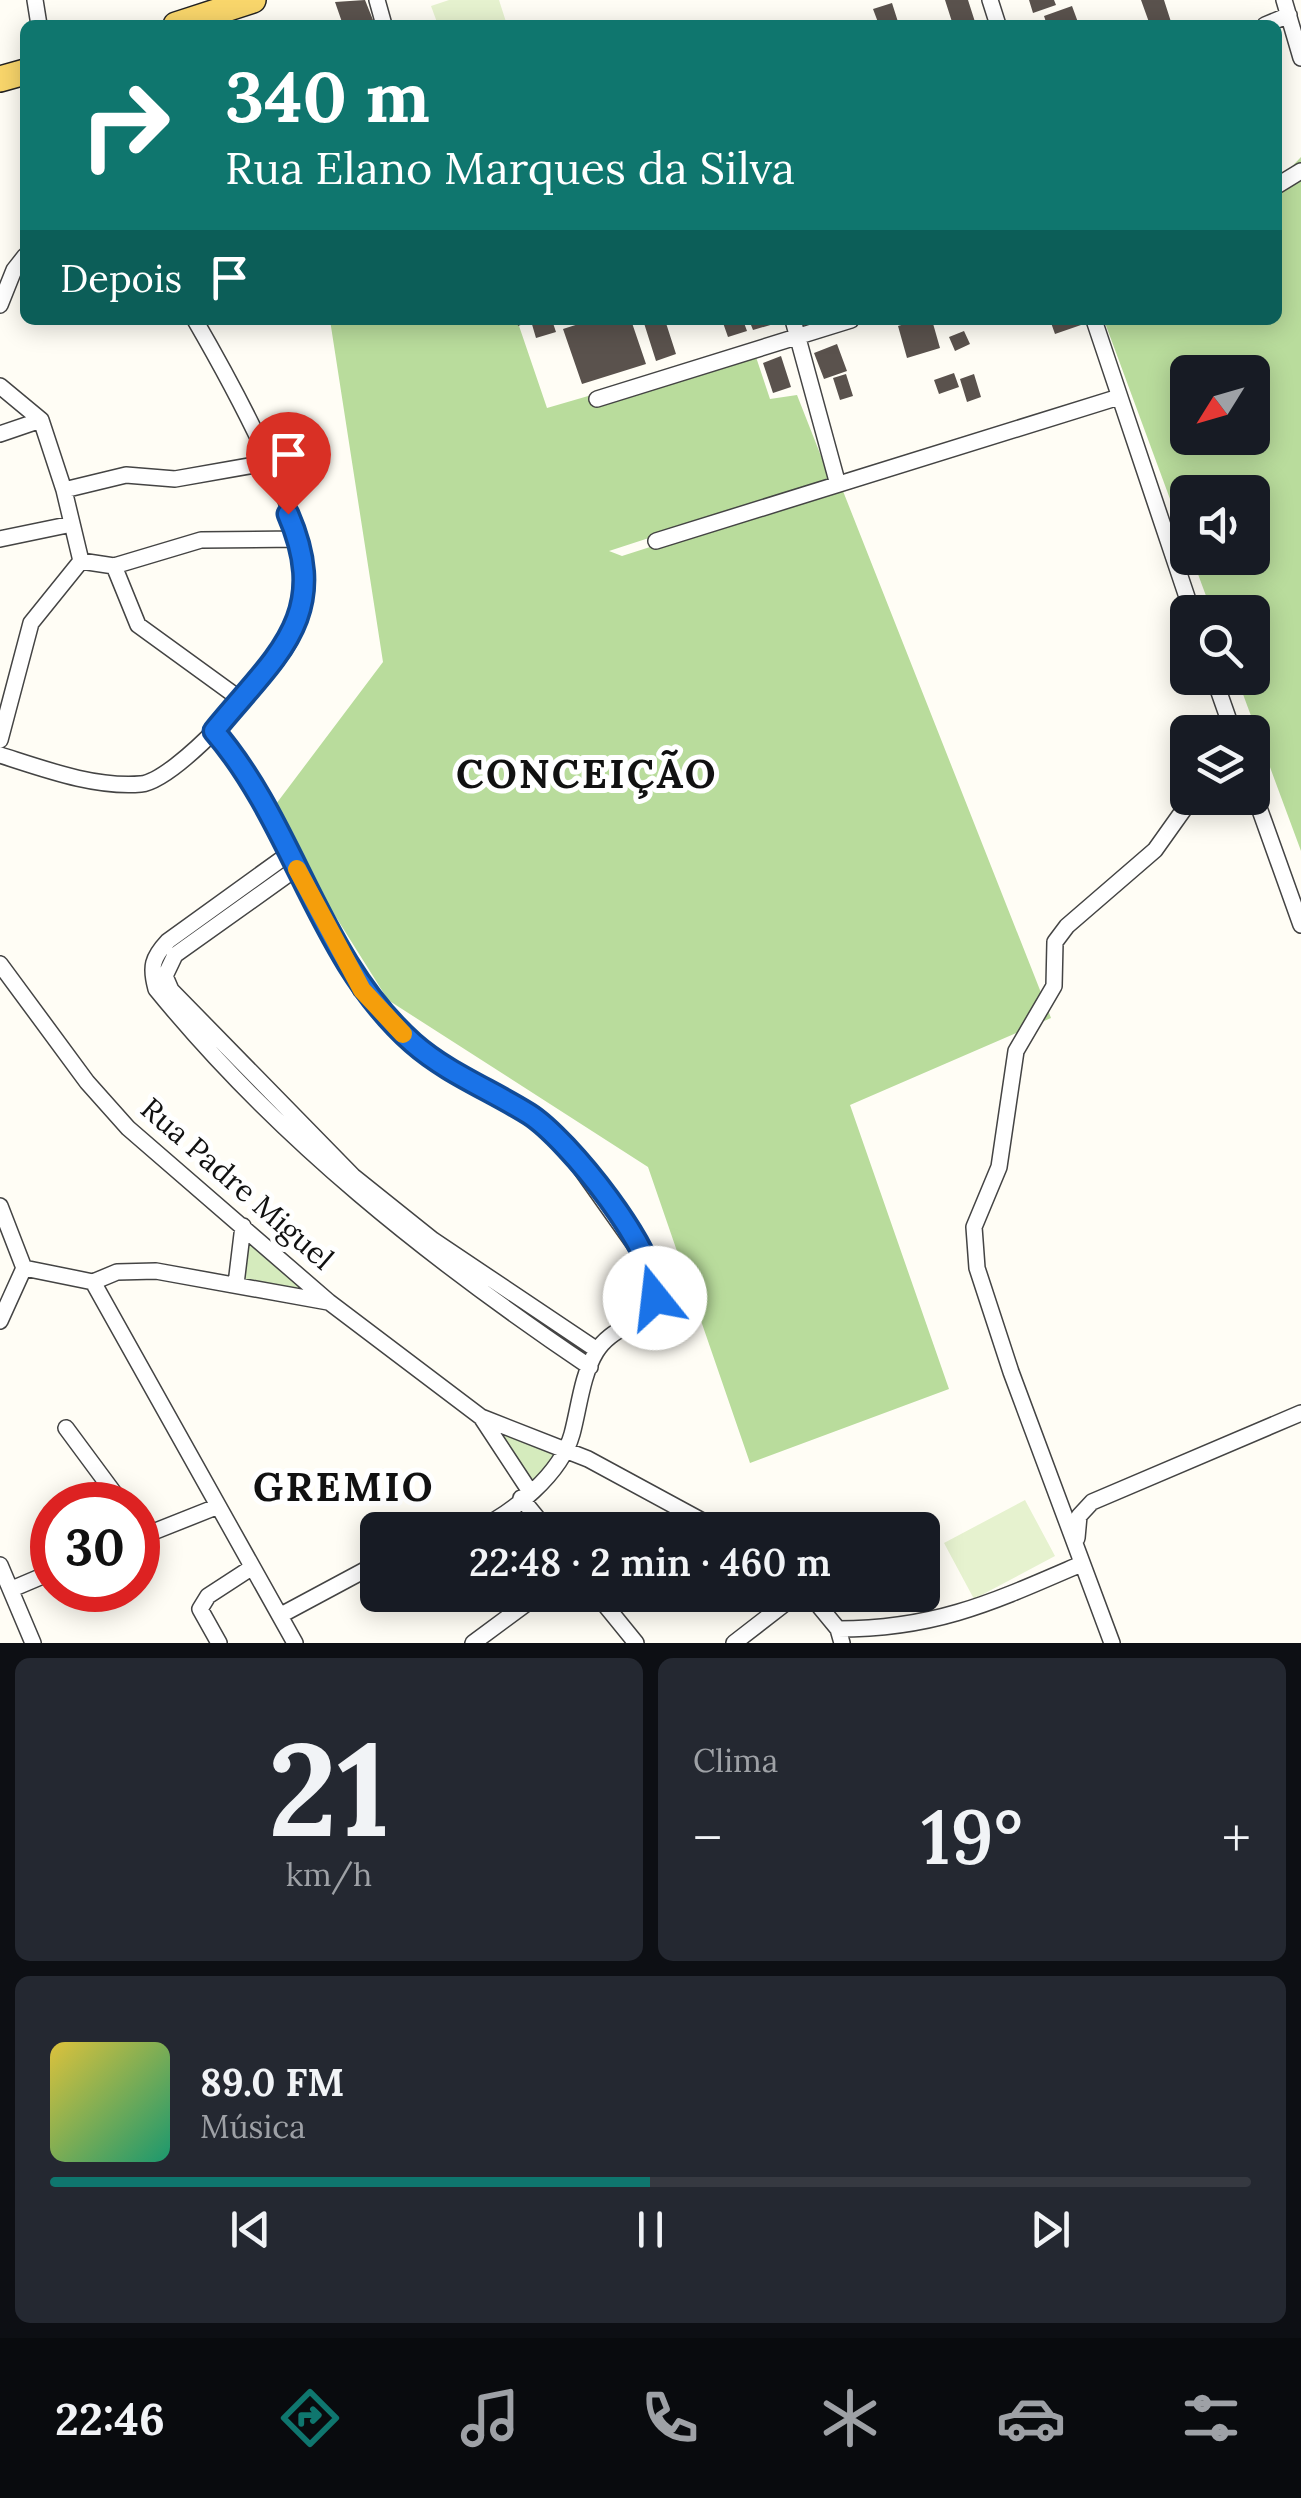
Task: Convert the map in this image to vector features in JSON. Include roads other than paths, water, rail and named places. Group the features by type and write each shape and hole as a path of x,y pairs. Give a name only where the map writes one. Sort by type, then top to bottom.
{"main road":[{"path":"191,20 253,0"}],"street":[{"path":"1287,8 1301,58"},
{"path":"0,305 20,262"},
{"path":"0,755 70,776 140,785 172,772 272,666 293,632 306,577 299,539 244,410 198,325"},
{"path":"1096,325 1186,595"},
{"path":"597,399 796,328 837,481"},
{"path":"0,386 41,420 64,490 80,561"},
{"path":"656,541 837,481 1118,397"},
{"path":"0,434 41,420"},
{"path":"64,490 126,474 175,479 266,462"},
{"path":"0,538 72,524"},
{"path":"80,561 114,566 202,540 299,539"},
{"path":"0,740 31,623 80,561"},
{"path":"114,566 138,625 240,699"},
{"path":"214,731 240,762 362,990 418,1047 490,1095 531,1115 573,1156 653,1272 655,1298 650,1309 597,1350 568,1445 551,1473 500,1512"},
{"path":"1112,1643 1010,1372 978,1268 974,1227 998,1167 1016,1050 1054,986 1054,946 1058,936 1155,850 1180,815"},
{"path":"1262,815 1301,925"},
{"path":"293,861 174,956 164,976 171,990 353,1176 433,1240 597,1350"},
{"path":"293,861 168,941 153,956 150,970 156,990 345,1186 424,1250 590,1367"},
{"name":"Rua Padre Miguel","path":"0,964 87,1082 128,1128 329,1302 481,1417"},
{"path":"0,1206 24,1268 0,1321"},
{"path":"236,1284 243,1226"},
{"path":"24,1268 94,1282 117,1272 156,1271 329,1302"},
{"path":"94,1282 295,1643"},
{"path":"1077,1542 1079,1516 1092,1502 1301,1413"},
{"path":"481,1417 568,1445 688,1512"},
{"path":"481,1417 536,1512"},
{"path":"66,1428 106,1482"},
{"path":"160,1526 216,1507"},
{"path":"822,1612 840,1636 886,1630 946,1618 1081,1564"},
{"path":"0,1566 33,1643"},
{"path":"219,1643 200,1609 208,1596 252,1568"},
{"path":"281,1615 360,1573"},
{"path":"12,1589 30,1581"},
{"path":"472,1643 515,1612"},
{"path":"611,1612 636,1643"},
{"path":"734,1643 774,1612"}],"district":[{"name":"CONCEIÇÃO","path":"587,774"},
{"name":"GREMIO","path":"344,1487"}]}
